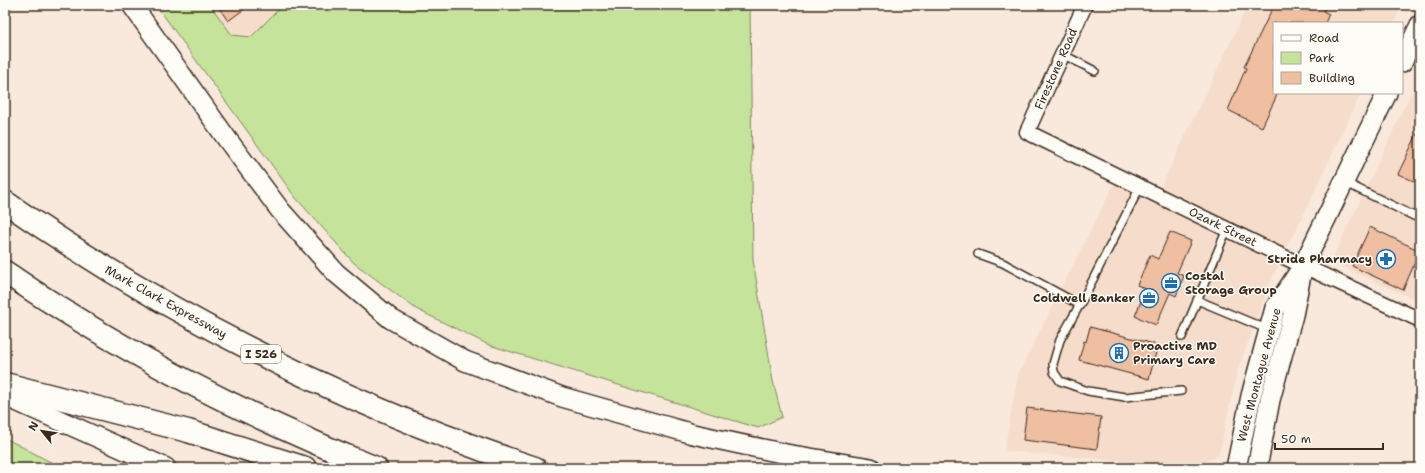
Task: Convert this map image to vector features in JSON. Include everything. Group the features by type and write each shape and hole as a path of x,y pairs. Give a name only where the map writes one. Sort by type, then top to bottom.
{"highway":[{"name":"Mark Clark Expressway","path":"5,202 57,238 111,272 272,360 381,411 438,434 535,468"},
{"path":"5,272 46,300 92,328 206,391 282,428 376,468"},
{"path":"5,384 188,431 305,468"}],"main road":[{"path":"132,5 227,139 280,210 336,273 391,319 465,361 562,397 693,434 786,454 871,468"},
{"path":"1403,60 1420,25"},
{"name":"West Montague Avenue","path":"1236,468 1251,396 1275,308 1303,266 1387,94"},
{"name":"West Montague Avenue","path":"1257,468 1270,400 1293,314 1303,266"},
{"path":"5,396 166,468"}],"street":[{"name":"Firestone Road","path":"1028,132 1085,5"},
{"name":"Ozark Street","path":"1028,132 1303,266 1420,320"}],"lane":[{"path":"1062,54 1095,72"},
{"path":"1344,182 1420,219"},
{"path":"1140,187 1080,305 1060,340 1053,364 1054,372 1060,381 1088,391 1125,397 1181,391"},
{"path":"1182,337 1227,229"},
{"path":"978,254 1002,263 1080,305"},
{"path":"1197,300 1269,330"}],"shaded area":[{"path":"210,5 286,5 278,10 251,37 232,35"},
{"path":"1248,5 1402,5 1394,22 1273,22 1273,94 1361,94 1294,235 1290,239 1269,286 1237,372 1219,455 1195,467 1004,451 1018,374 1118,176 1157,195"},
{"path":"1420,74 1420,302 1331,262"}],"green space":[{"path":"156,5 210,5 232,35 251,37 278,10 286,5 750,5 753,260 773,381 782,417 758,428 489,345 416,309 354,263 295,197"},
{"path":"5,438 62,468 5,468"}],"building":[{"path":"217,5 250,5 228,21"},
{"path":"1274,5 1327,5 1323,11 1329,14 1325,22 1273,22 1273,94 1278,94 1262,127 1228,110 1246,68 1244,67"},
{"path":"1420,128 1420,184 1398,174"},
{"name":"Stride Pharmacy","path":"1370,227 1420,251 1403,290 1352,266"},
{"path":"1170,232 1191,241 1177,273 1184,276 1176,296 1170,293 1156,325 1135,316 1146,289 1137,285 1150,255 1158,259"},
{"name":"Proactive MD Primary Care","path":"1090,327 1158,345 1149,379 1079,360 1084,341 1086,342"},
{"path":"1027,408 1101,417 1097,449 1023,440"}],"place":[{"name":"Stride Pharmacy","path":"1386,259"},
{"name":"Costal Storage Group","path":"1171,283"},
{"name":"Coldwell Banker","path":"1149,298"},
{"name":"Proactive MD Primary Care","path":"1119,353"}]}
